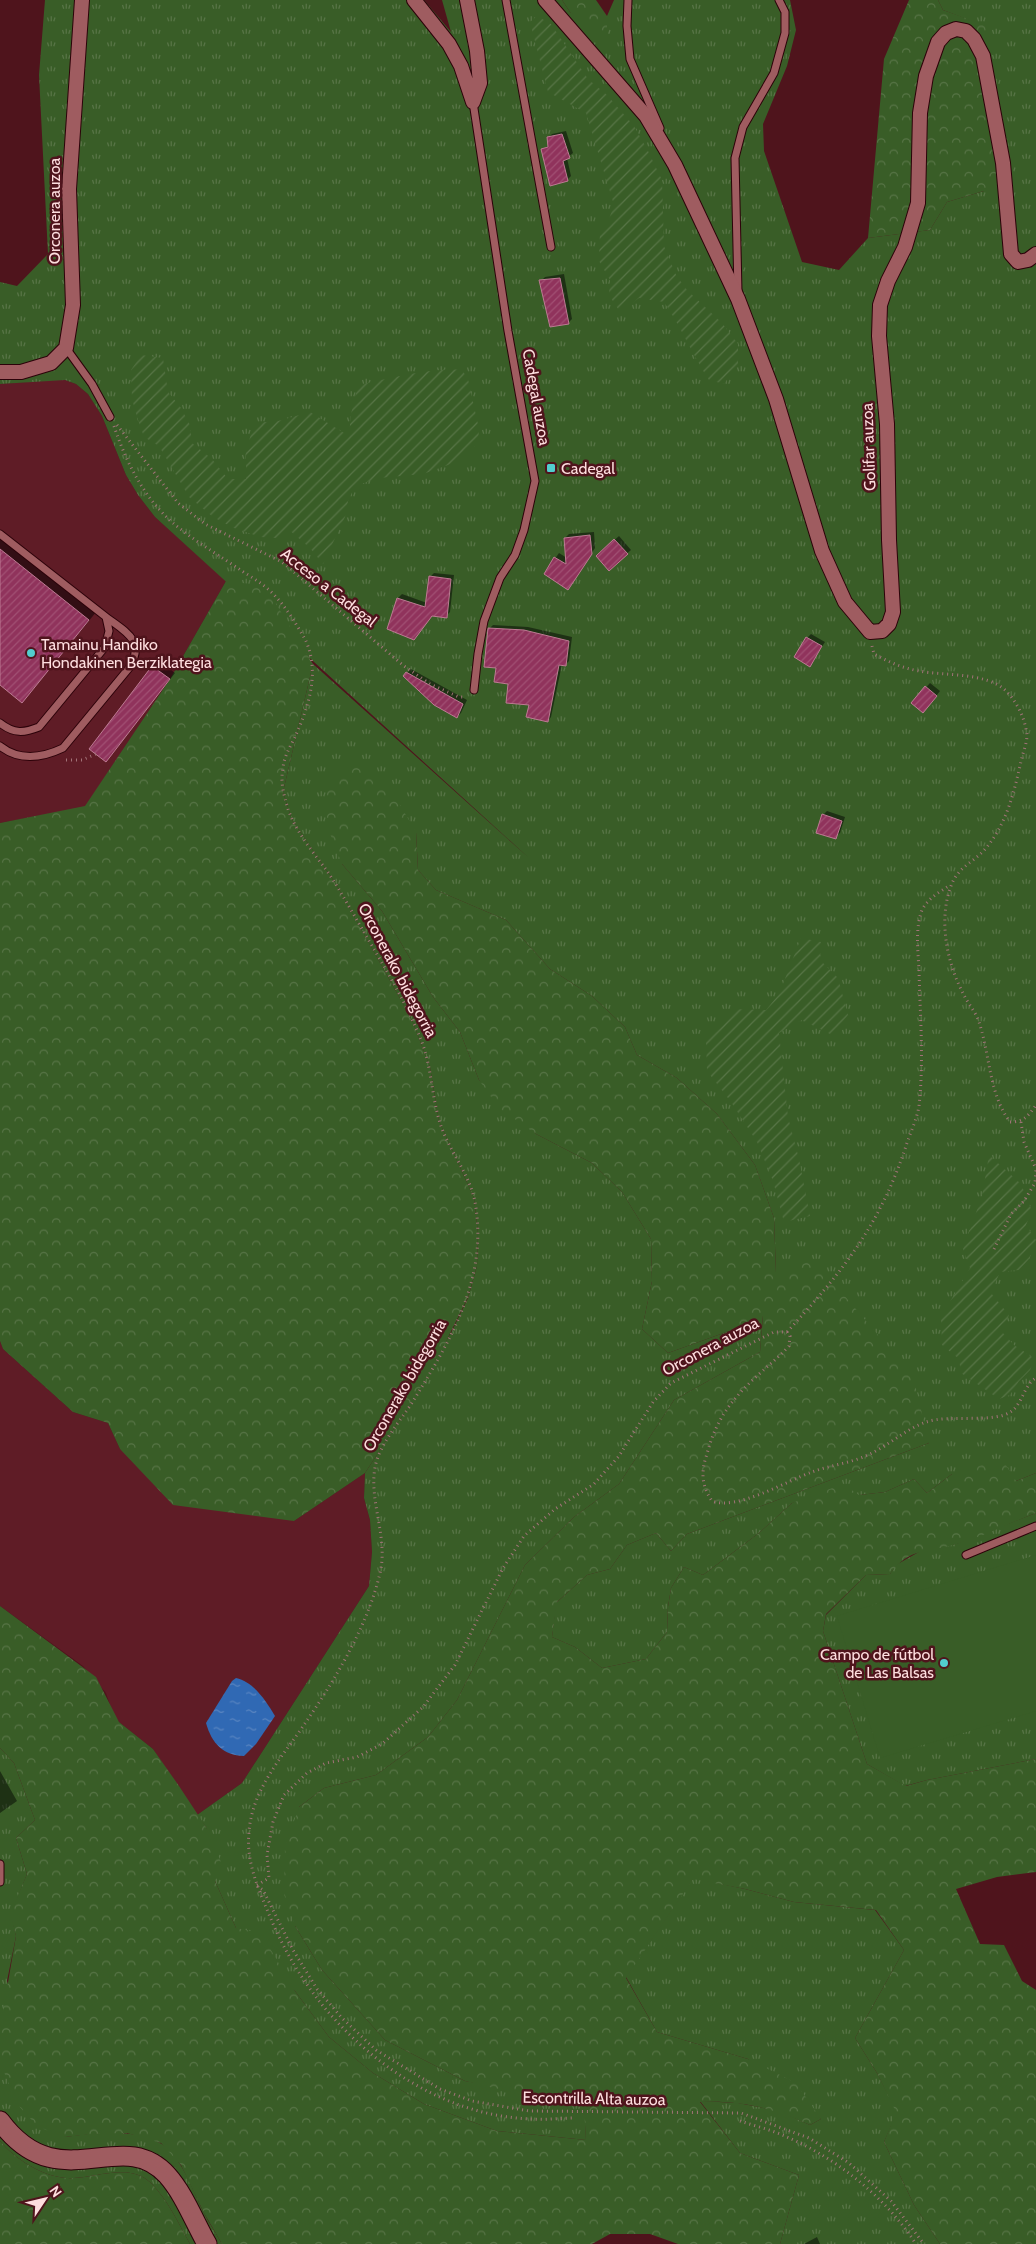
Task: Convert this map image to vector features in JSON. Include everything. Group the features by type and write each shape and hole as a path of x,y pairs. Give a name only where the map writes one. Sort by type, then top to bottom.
{"street":[{"name":"Orconera auzoa","path":"66,348 73,305 69,189 82,0"},
{"name":"Cadegal auzoa","path":"414,0 449,44 461,66 473,102"},
{"name":"Cadegal auzoa","path":"467,0 478,51 480,83 473,102"},
{"path":"545,0 646,116 675,165 738,299 776,399 822,551 845,602 870,632"},
{"name":"Golifar auzoa","path":"870,632 882,631 889,624 893,612 888,540 887,424 879,336 880,305 888,281 905,247 918,203 920,113 926,76 938,42 946,33 956,29 966,31 974,39 983,56 1003,163 1011,254 1018,262 1028,260 1036,254"},
{"path":"0,372 21,372 52,362 66,348"},
{"path":"0,2121 10,2135 22,2146 50,2158 77,2161 121,2155 144,2159 166,2174 179,2192 206,2244"}],"lane":[{"path":"506,0 551,247"},
{"path":"628,0 627,26 630,59 675,165"},
{"path":"738,299 734,158 743,127 774,73 786,33 785,12 779,0"},
{"name":"Cadegal auzoa","path":"473,102 508,332 535,481 524,530 515,555 500,578 484,621 474,690"},
{"path":"66,348 92,384 110,417"},
{"path":"0,534 131,636 136,645 136,657 63,748 49,755 18,755 0,746"},
{"path":"0,723 9,730 24,733 39,727 105,647 109,631 106,617"},
{"path":"966,1555 1036,1526"},
{"path":"0,1864 0,1882"}],"path":[{"name":"Acceso a Cadegal","path":"110,417 178,503 206,524 282,562 404,666 430,684 459,697 472,697 474,690"},
{"name":"Orconerako bidegorria","path":"110,417 131,467 152,500 173,523 265,586 281,603 307,643 313,664 311,694 297,734 284,760 281,775 283,792 292,820 336,884 412,1020 430,1067 439,1121 474,1198 477,1224 477,1266 468,1298 433,1368 381,1449 374,1467 374,1487 383,1537 381,1570 346,1658 262,1784 250,1820 248,1837 250,1861 257,1885 278,1938 318,2001 355,2040 383,2065 417,2086 448,2101 484,2114 531,2120 575,2118"},
{"path":"870,632 874,654 895,666 921,672 986,680 1006,690 1020,710 1027,736 1013,796 1001,826 986,849 964,865 951,885 945,913 948,954 963,995 978,1019 993,1087 1003,1113 1010,1122 1021,1122 1028,1117 1036,1106"},
{"path":"49,755 72,761 91,758 96,754"},
{"path":"951,885 932,896 922,909 918,929 921,1053 918,1108 903,1155 878,1214 852,1257 787,1332 790,1336 789,1346 734,1399 723,1413 713,1431 702,1471 703,1483 712,1501 720,1504 768,1491 812,1472 869,1455 926,1422 948,1418 998,1417 1012,1411 1030,1381 1036,1378"},
{"path":"994,1249 1011,1214 1024,1202 1035,1183 1036,1169 1024,1142 1021,1122"},
{"name":"Orconera auzoa","path":"257,1885 269,1878 267,1855 273,1822 284,1795 307,1773 326,1763 357,1757 382,1744 423,1707 455,1665 503,1568 524,1536 555,1510 594,1484 619,1456 653,1402 671,1384 774,1332 787,1332"},
{"name":"Escontrilla Alta auzoa","path":"257,1885 263,1890 293,1950 317,1989 342,2018 376,2050 440,2089 472,2101 529,2111 741,2113 809,2138 849,2163 891,2201 924,2244"},
{"path":"740,2121 787,2136 823,2156 858,2180 883,2204 916,2244"}],"shaded area":[{"path":"65,380 76,384 88,394 102,416 126,475 138,495 155,517 226,581 170,679 85,807 0,823 0,384"},
{"path":"0,1341 3,1349 73,1412 108,1423 120,1449 294,1521 365,1473 364,1498 370,1520 372,1552 369,1586 242,1783 197,1815 153,1749 119,1722 113,1714 106,1693 83,1666 0,1606"}],"green space":[{"path":"45,0 424,0 451,32 442,0 562,0 570,12 606,33 607,16 614,0 790,0 796,30 787,66 763,124 764,151 802,262 839,270 868,238 930,230 947,202 984,191 985,26 943,10 938,0 1036,0 1036,1473 1016,1481 952,1474 927,1493 914,1479 885,1492 792,1503 759,1533 703,1575 684,1567 671,1588 667,1632 646,1659 602,1668 575,1647 552,1637 556,1603 587,1575 610,1569 627,1545 656,1533 671,1551 687,1534 929,1443 776,1273 774,1218 755,1165 717,1114 677,1078 637,1055 625,1027 592,996 550,969 506,920 436,890 418,870 416,832 342,864 382,911 433,997 460,1032 479,1080 536,1134 592,1163 622,1192 651,1239 652,1281 642,1329 668,1353 732,1330 763,1315 760,1352 674,1400 619,1484 574,1517 525,1565 457,1700 428,1737 376,1775 324,1788 299,1807 295,1926 322,1970 385,2040 465,2081 541,2094 584,2093 586,2140 497,2131 424,2104 373,2073 329,2037 295,1991 236,1928 215,1881 206,1827 197,1815 242,1783 369,1586 372,1552 370,1520 364,1498 365,1473 405,1412 452,1331 468,1298 477,1266 478,1233 474,1198 439,1121 430,1067 412,1020 336,884 292,820 283,792 313,664 529,858 155,517 126,475 102,416 88,394 76,384 65,380 0,384 0,282 17,286 48,254 39,75"},
{"path":"562,0 596,0 607,16 607,34 596,34 570,12"},
{"path":"909,0 938,0 943,10 985,25 1014,174 984,191 947,202 930,230 868,238 884,59"},
{"path":"537,16 551,24 588,79 607,95 634,126 648,151 662,180 664,246 676,275 687,290 722,323 738,344 738,364 724,384 709,380 664,302 639,298 620,312 609,295 610,280 599,261 600,231 609,219 614,205 586,113 548,92 530,22"},
{"path":"141,355 163,358 168,392 181,408 190,425 192,443 212,459 228,479 246,479 246,452 254,423 278,421 310,412 349,436 351,414 358,385 437,370 462,370 468,379 479,429 478,443 466,456 423,474 379,478 355,486 348,501 345,517 323,564 310,548 288,529 277,538 260,537 234,528 213,517 189,497 159,446 144,437 137,417 132,399 131,370"},
{"path":"226,581 265,586 313,664 283,792 292,820 336,884 412,1020 430,1067 439,1121 474,1198 478,1233 477,1266 468,1297 433,1368 405,1412 365,1473 294,1521 173,1505 120,1449 108,1423 73,1412 3,1349 0,1341 0,823 85,806 170,679"},
{"path":"355,759 387,783 416,832 418,870 436,890 506,920 550,969 592,996 625,1027 637,1055 677,1078 717,1114 755,1165 774,1218 776,1273 814,1260 913,1376 929,1443 687,1534 671,1551 656,1533 627,1545 610,1569 587,1575 557,1602 552,1637 575,1647 602,1668 646,1659 667,1632 671,1588 684,1567 703,1575 759,1533 792,1503 843,1484 859,1495 885,1492 914,1479 927,1493 952,1474 1002,1459 1016,1481 1036,1473 1036,1513 967,1541 912,1555 897,1565 890,1574 866,1575 826,1614 823,1631 867,1764 906,1786 927,1780 1036,1759 1036,1872 997,1877 956,1889 980,1944 1004,1945 1022,1981 1036,1990 1036,2244 940,2244 914,2205 884,2142 896,2112 877,2073 855,2038 904,1950 876,1910 794,1902 745,1889 693,1879 626,1978 657,2032 748,2059 796,2083 821,2119 810,2125 756,2106 729,2102 700,2102 740,2153 799,2175 780,2244 678,2244 650,2234 610,2234 592,2244 222,2244 204,2213 181,2165 161,2143 127,2133 65,2137 38,2127 18,2105 1,2065 1,2023 16,1936 10,1914 27,1874 16,1838 35,1820 14,1763 0,1748 0,1606 96,1677 119,1722 153,1749 206,1827 221,1862 215,1881 236,1928 261,1933 295,1991 329,2037 373,2073 424,2104 497,2131 586,2140 583,2093 540,2094 498,2089 465,2081 385,2040 322,1970 295,1926 284,1894 285,1847 299,1807 324,1788 376,1775 428,1737 457,1700 525,1565 574,1517 619,1484 674,1400 760,1352 763,1316 732,1330 668,1353 642,1329 652,1281 651,1239 622,1192 592,1163 536,1134 499,1108 479,1080 460,1032 433,997 382,911 342,864 327,826 326,784"},
{"path":"801,938 821,942 820,960 838,978 848,1015 832,1035 802,1020 779,1033 788,1117 799,1159 810,1216 784,1222 773,1181 757,1142 731,1102 707,1071 706,1041 731,1009 766,1010 779,994"},
{"path":"989,1155 1021,1184 1032,1211 1026,1225 1036,1240 1029,1259 1019,1270 1000,1272 991,1293 1009,1315 1002,1332 1014,1345 1035,1359 1030,1370 1019,1381 1010,1395 999,1399 961,1373 959,1359 942,1345 941,1317 970,1268 963,1249 982,1196"},
{"name":"Campo de fútbol de Las Balsas","path":"1036,1513 1036,1759 905,1786 867,1764 823,1631 826,1615 866,1575 890,1574 896,1565 924,1549 956,1544"},
{"name":"Campo de fútbol de Las Balsas","path":"1036,1555 1036,1711 880,1758 837,1616"},
{"path":"0,1748 14,1763 35,1820 16,1838 27,1874 11,1914 16,1936 7,1981 65,2137 101,2133 125,2133 149,2138 160,2143 174,2155 180,2164 205,2215 222,2244 190,2244 163,2197 151,2183 142,2177 132,2173 121,2172 76,2178 57,2177 30,2166 13,2154 0,2141"},
{"path":"693,1878 794,1902 875,1910 904,1950 855,2038 877,2073 897,2112 884,2142 914,2205 940,2244 780,2244 799,2175 740,2153 700,2101 738,2103 779,2111 810,2125 821,2119 748,2059 657,2032 626,1977"},
{"path":"0,2141 13,2154 30,2166 57,2177 76,2178 121,2172 132,2173 142,2177 151,2183 163,2197 190,2244 0,2244"}],"water":[{"path":"236,1678 254,1688 275,1716 256,1744 244,1756 224,1751 219,1747 208,1730 206,1723 232,1681"}],"building":[{"path":"562,134 570,158 563,161 568,181 550,186 541,149 548,147 547,137"},
{"path":"560,278 569,324 550,327 539,280"},
{"path":"590,535 592,554 568,590 544,574 554,557 566,564 564,538"},
{"path":"614,539 628,554 609,571 596,556"},
{"name":"Tamainu Handiko Hondakinen Berziklategia","path":"0,549 89,620 22,703 0,685"},
{"path":"429,576 451,579 447,618 432,616 414,640 387,629 397,598 425,607"},
{"path":"488,628 524,630 569,641 566,666 559,665 548,722 526,717 529,705 506,703 508,684 494,682 496,668 484,667"},
{"path":"806,637 822,646 810,667 794,657"},
{"path":"152,666 170,679 106,762 89,749"},
{"path":"406,672 463,704 457,718 434,705 403,676"},
{"path":"925,686 937,696 923,713 911,703"},
{"path":"822,814 842,821 836,839 816,833"}],"place":[{"name":"Cadegal","path":"551,468"},
{"name":"Tamainu Handiko Hondakinen Berziklategia","path":"31,653"},
{"name":"Campo de fútbol de Las Balsas","path":"944,1663"}]}
